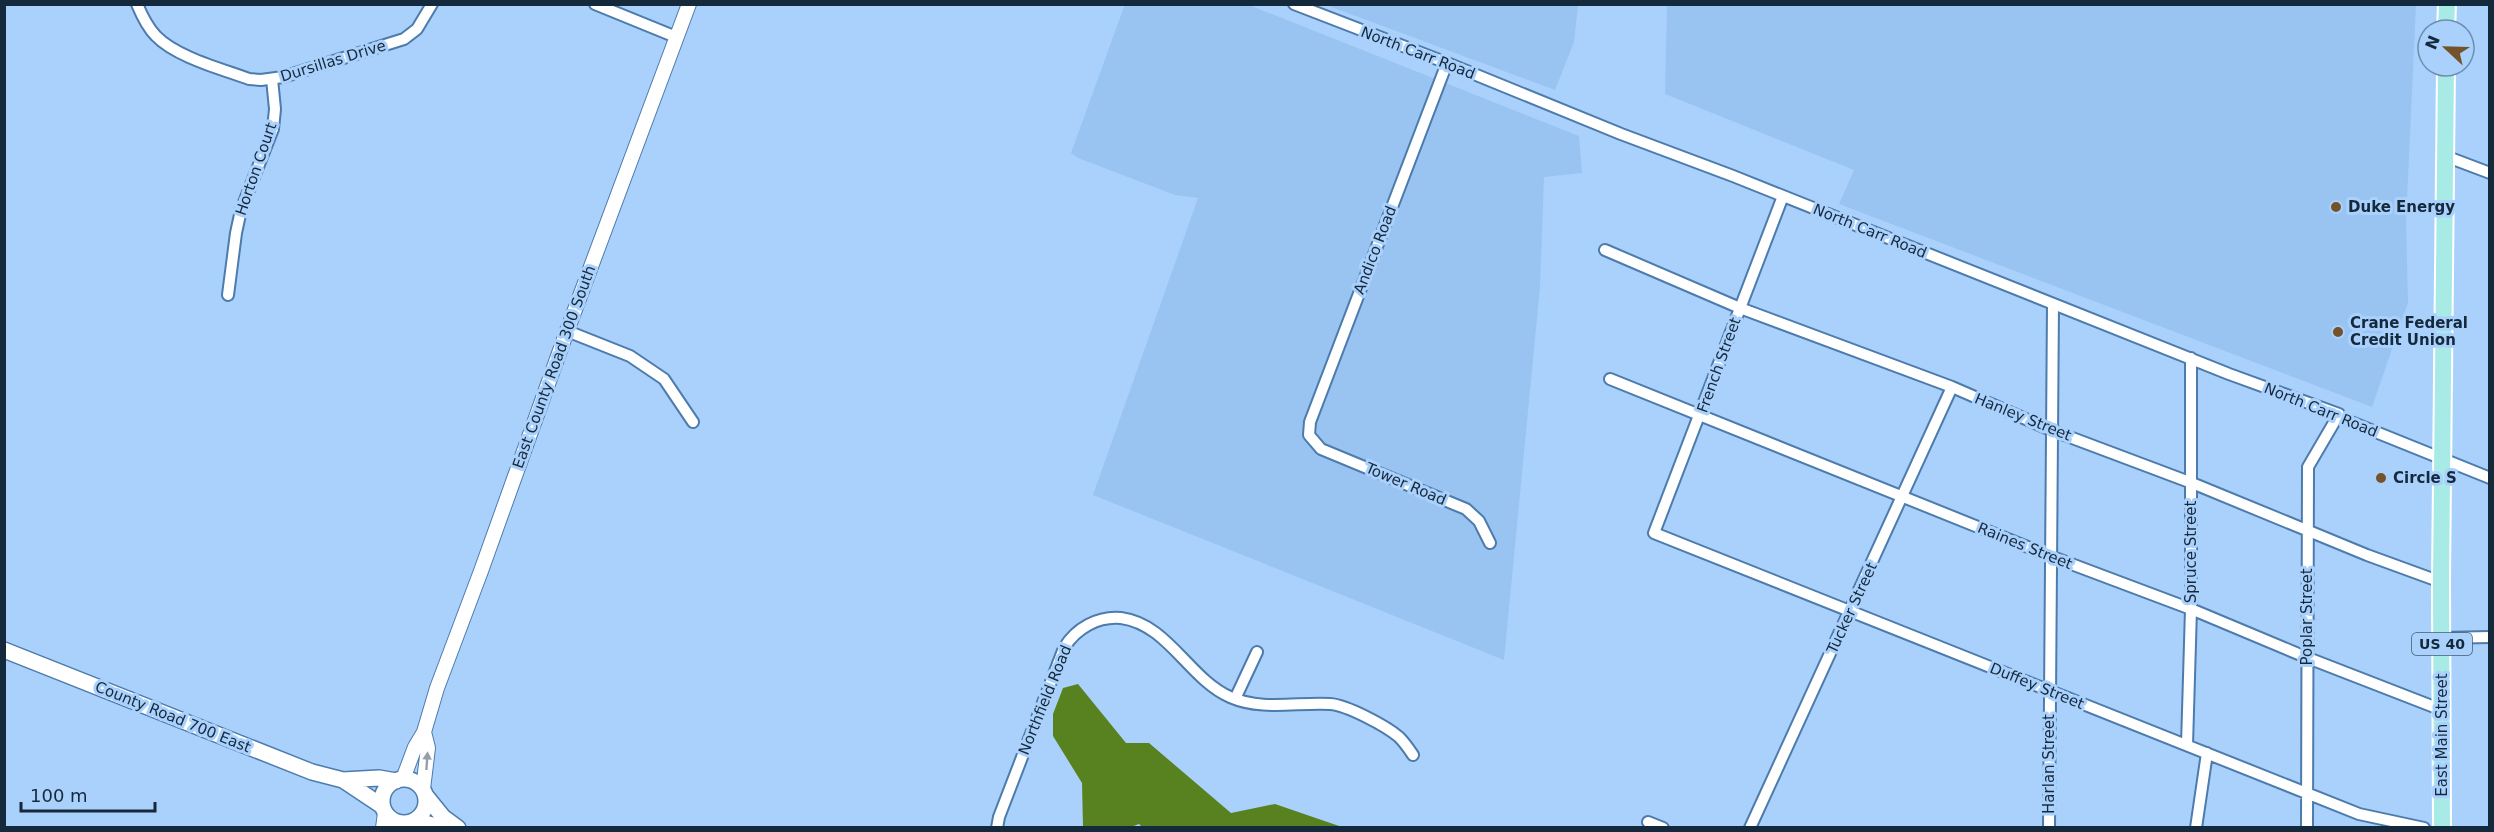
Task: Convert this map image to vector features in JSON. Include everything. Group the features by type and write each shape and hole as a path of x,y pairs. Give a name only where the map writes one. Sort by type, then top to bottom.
{"main road":[{"name":"East Main Street","path":"2442,828 2441,582 2444,460 2446,78"},
{"name":"County Road 700 East","path":"4,650 312,772 343,780 379,778 399,780"},
{"name":"County Road 700 East","path":"343,780 384,815"},
{"path":"442,828 395,822 384,815 384,791 399,780 411,780 424,792 443,817 458,828"},
{"path":"410,824 424,810 424,792"}],"street":[{"name":"Dursillas Drive","path":"137,4 147,25 157,38 173,49 249,80 272,79 404,39 417,29 432,4"},
{"path":"595,4 676,38"},
{"name":"East County Road 300 South","path":"399,780 424,732 436,688 689,4"},
{"name":"North Carr Road","path":"1294,4 2053,304 2339,414 2341,418 2490,478"},
{"name":"Andico Road","path":"1310,438 1310,422 1447,63"},
{"name":"Horton Court","path":"228,295 241,210 273,129 275,109 272,79"},
{"path":"2445,156 2490,173"},
{"name":"French Street","path":"1654,533 1783,196"},
{"name":"Hanley Street","path":"1605,250 1740,308 1952,387 2364,554 2441,582"},
{"name":"Harlan Street","path":"2049,828 2053,304"},
{"path":"567,331 630,356 664,379 693,422"},
{"name":"Spruce Street","path":"2187,745 2191,609 2192,358"},
{"name":"Raines Street","path":"1610,379 2050,556 2191,609 2442,710"},
{"name":"Tucker Street","path":"1750,828 1952,387"},
{"name":"Poplar Street","path":"2307,828 2308,467 2339,414"},
{"name":"Tower Road","path":"1310,438 1321,449 1466,509 1479,521 1490,543"},
{"name":"Duffey Street","path":"1654,533 2359,814 2424,828"},
{"name":"Northfield Road","path":"997,828 999,817 1064,648 1073,636 1086,626 1107,618 1139,622 1164,640 1205,682 1235,699 1261,705 1332,704 1344,706 1398,737 1413,755"},
{"path":"2442,638 2490,637"},
{"path":"1235,699 1257,652"},
{"name":"East County Road 300 South","path":"424,732 428,748 424,792"},
{"path":"2196,828 2207,753"},
{"path":"1648,822 1663,828"}],"shaded area":[{"path":"1125,4 1249,5 1579,136 1582,173 1544,177 1540,287 1504,660 1093,495 1198,198 1175,195 1078,158 1071,153"},
{"path":"1578,4 1574,42 1555,90 1326,5"},
{"name":"Duke Energy","path":"1667,5 2416,5 2406,221 2408,303 2372,407 1839,204 1854,170 1665,94"},
{"path":"1078,684 1126,743 1149,743 1231,813 1275,804 1342,827 1143,828 1139,824 1131,827 1083,827 1082,783 1053,736 1053,714 1063,688"}],"place":[{"name":"Duke Energy","path":"2336,207"},
{"name":"Crane Federal Credit Union","path":"2338,332"},
{"name":"Circle S","path":"2381,478"}]}
